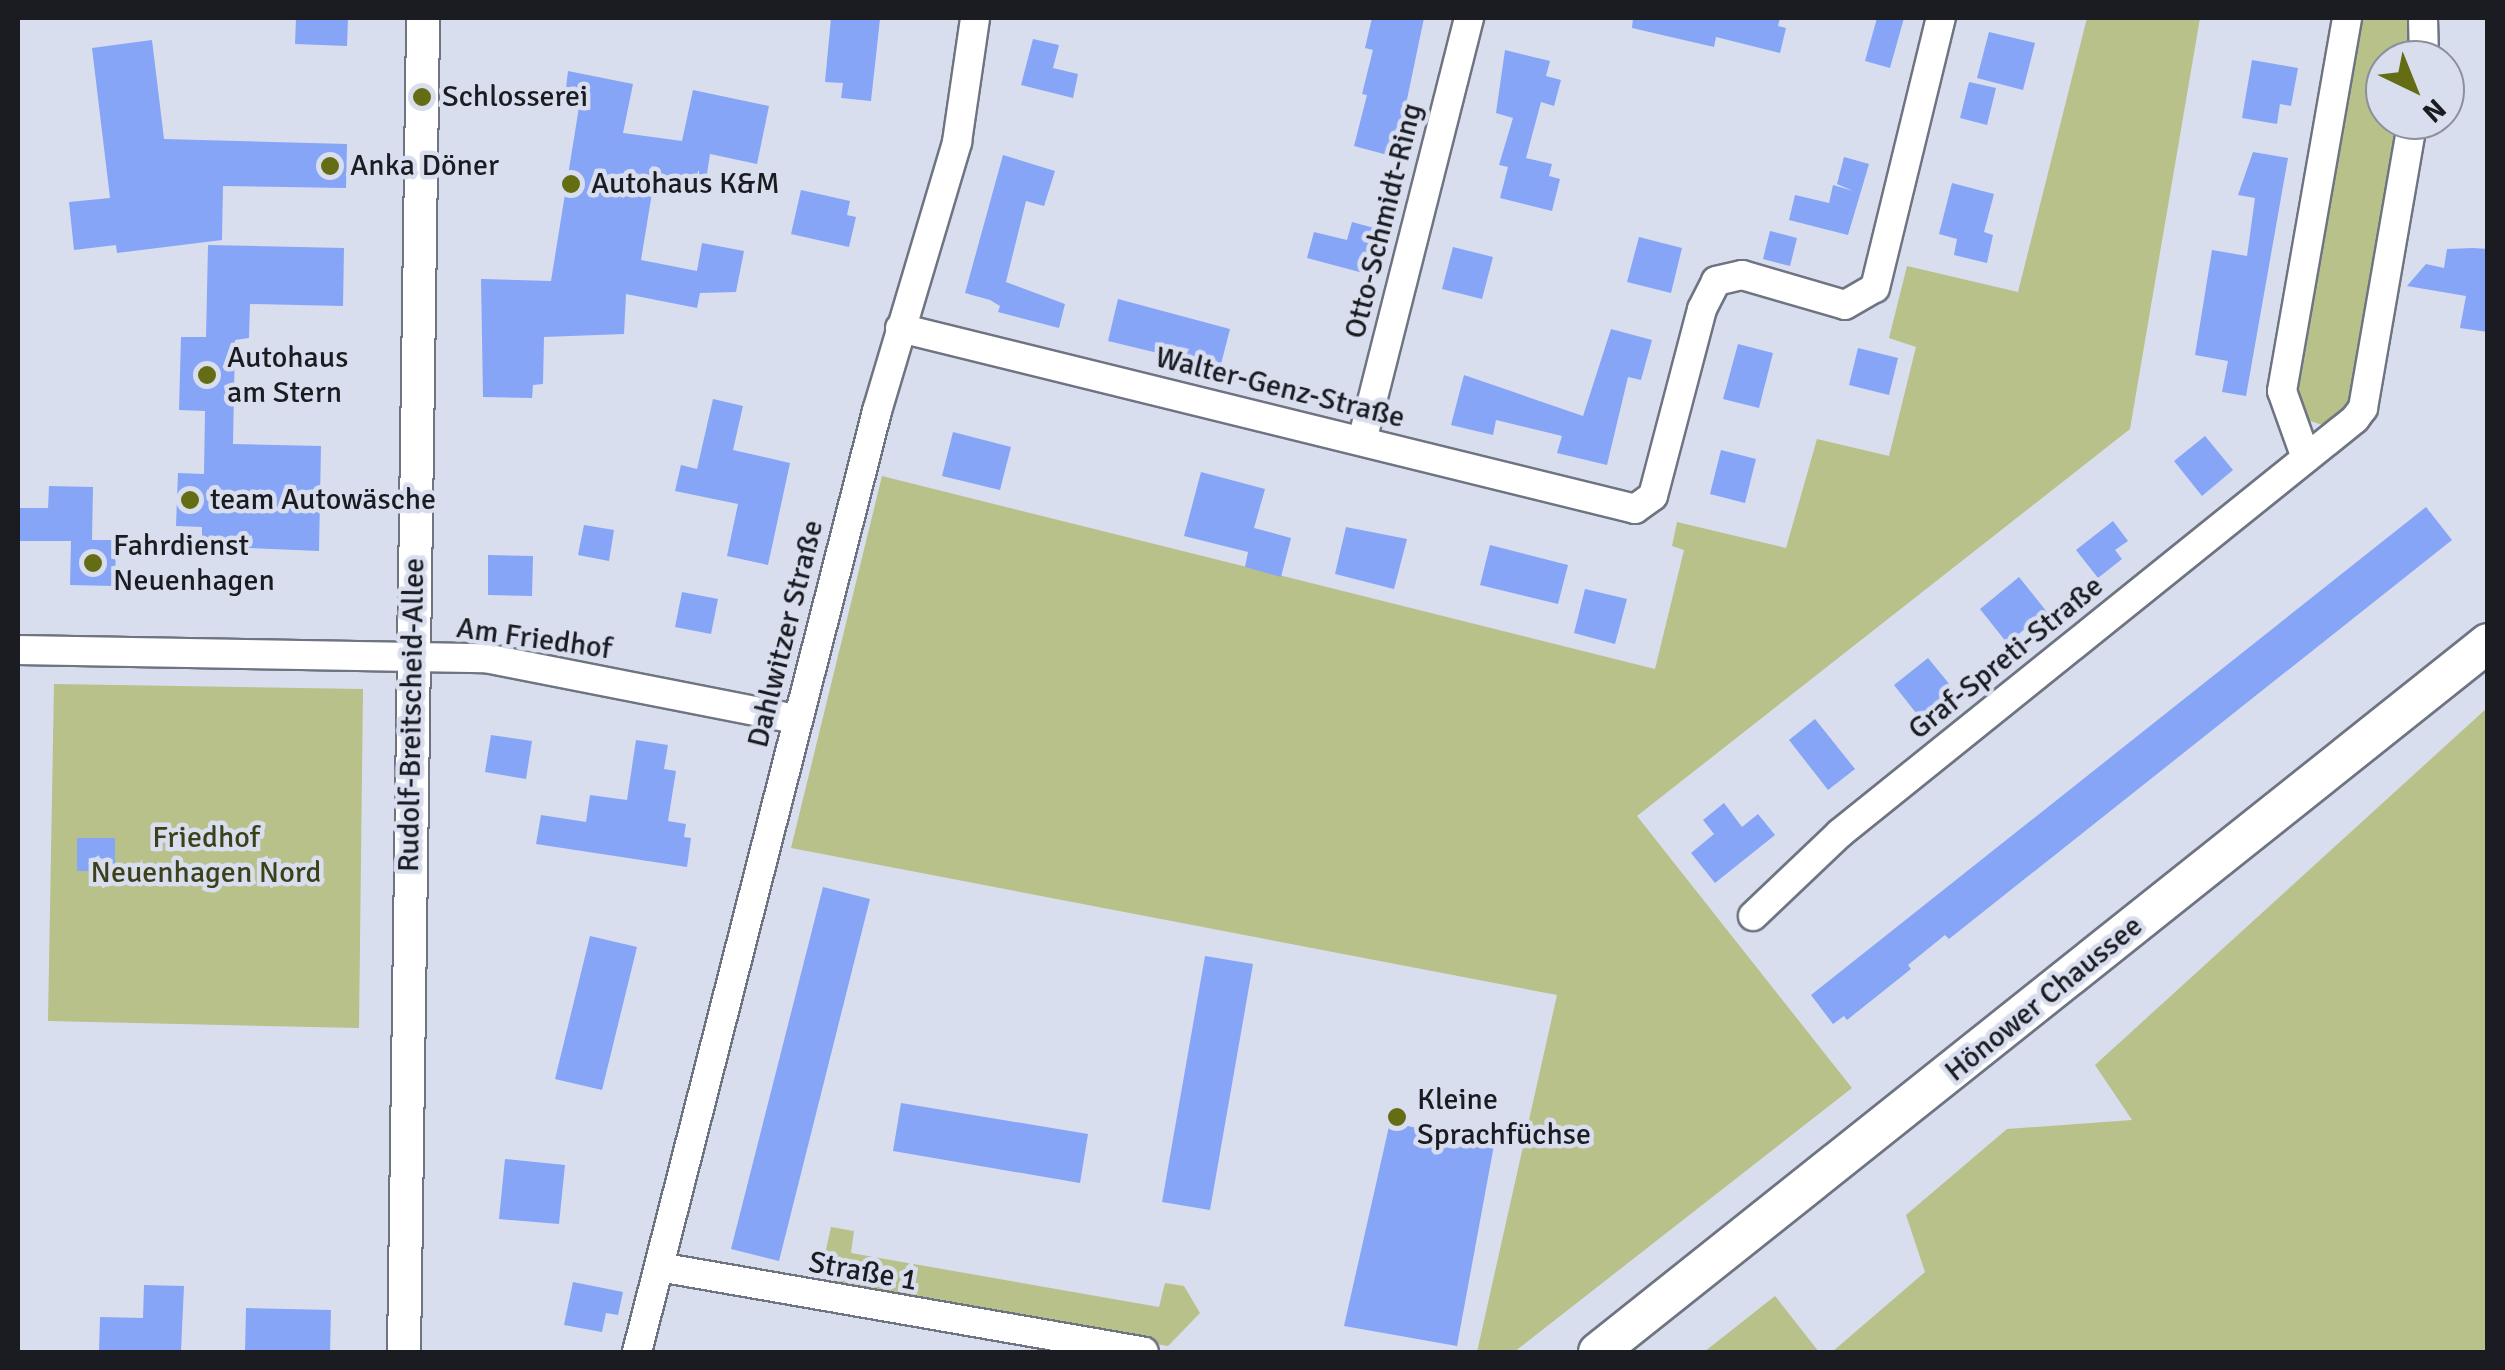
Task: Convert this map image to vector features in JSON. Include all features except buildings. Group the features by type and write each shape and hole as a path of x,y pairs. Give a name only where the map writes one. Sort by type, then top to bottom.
{"main road":[{"name":"Hönower Chaussee","path":"1598,1352 2488,644"}],"street":[{"name":"Rudolf-Breitscheid-Allee","path":"404,1352 423,18"},
{"name":"Dahlwitzer Straße","path":"659,1268 900,328 957,142 975,18"},
{"name":"Otto-Schmidt-Ring","path":"1362,441 1469,18"},
{"name":"Walter-Genz-Straße","path":"900,328 1635,509 1654,496 1702,309 1716,281 1742,275 1844,305 1875,288 1942,18"},
{"path":"2306,458 2282,392 2347,18"},
{"name":"Graf-Spreti-Straße","path":"1753,916 1786,878 2363,408 2410,140"},
{"name":"Am Friedhof","path":"18,650 484,658 797,719"},
{"path":"637,1352 659,1268"},
{"name":"Straße 1","path":"659,1268 1144,1352"}],"green space":[{"path":"2087,18 2200,18 2130,429 1637,816 1852,1088 1514,1352 1477,1352 1557,995 791,848 882,476 1655,669 1684,550 1672,546 1677,522 1786,548 1817,439 1889,456 1916,347 1889,338 1907,266 2018,292"},
{"path":"2356,18 2414,18 2413,40 2365,40 2365,140 2399,140 2355,404 2326,426 2307,420 2294,405"},
{"name":"Friedhof Neuenhagen Nord","path":"54,684 363,689 359,1028 48,1021"},
{"path":"2487,708 2487,1352 1832,1352 1925,1272 1906,1215 2007,1129 2132,1120 2095,1065"},
{"path":"831,1227 854,1231 851,1253 1159,1307 1165,1283 1184,1286 1200,1313 1168,1346 840,1289 823,1263"},
{"path":"1775,1296 1819,1352 1704,1352"}],"place":[{"name":"Schlosserei","path":"422,97"},
{"name":"Anka Döner","path":"330,166"},
{"name":"Autohaus K&M","path":"571,184"},
{"name":"Autohaus am Stern","path":"207,375"},
{"name":"team Autowäsche","path":"190,500"},
{"name":"Fahrdienst Neuenhagen","path":"93,563"},
{"name":"Kleine Sprachfüchse","path":"1397,1117"}]}
